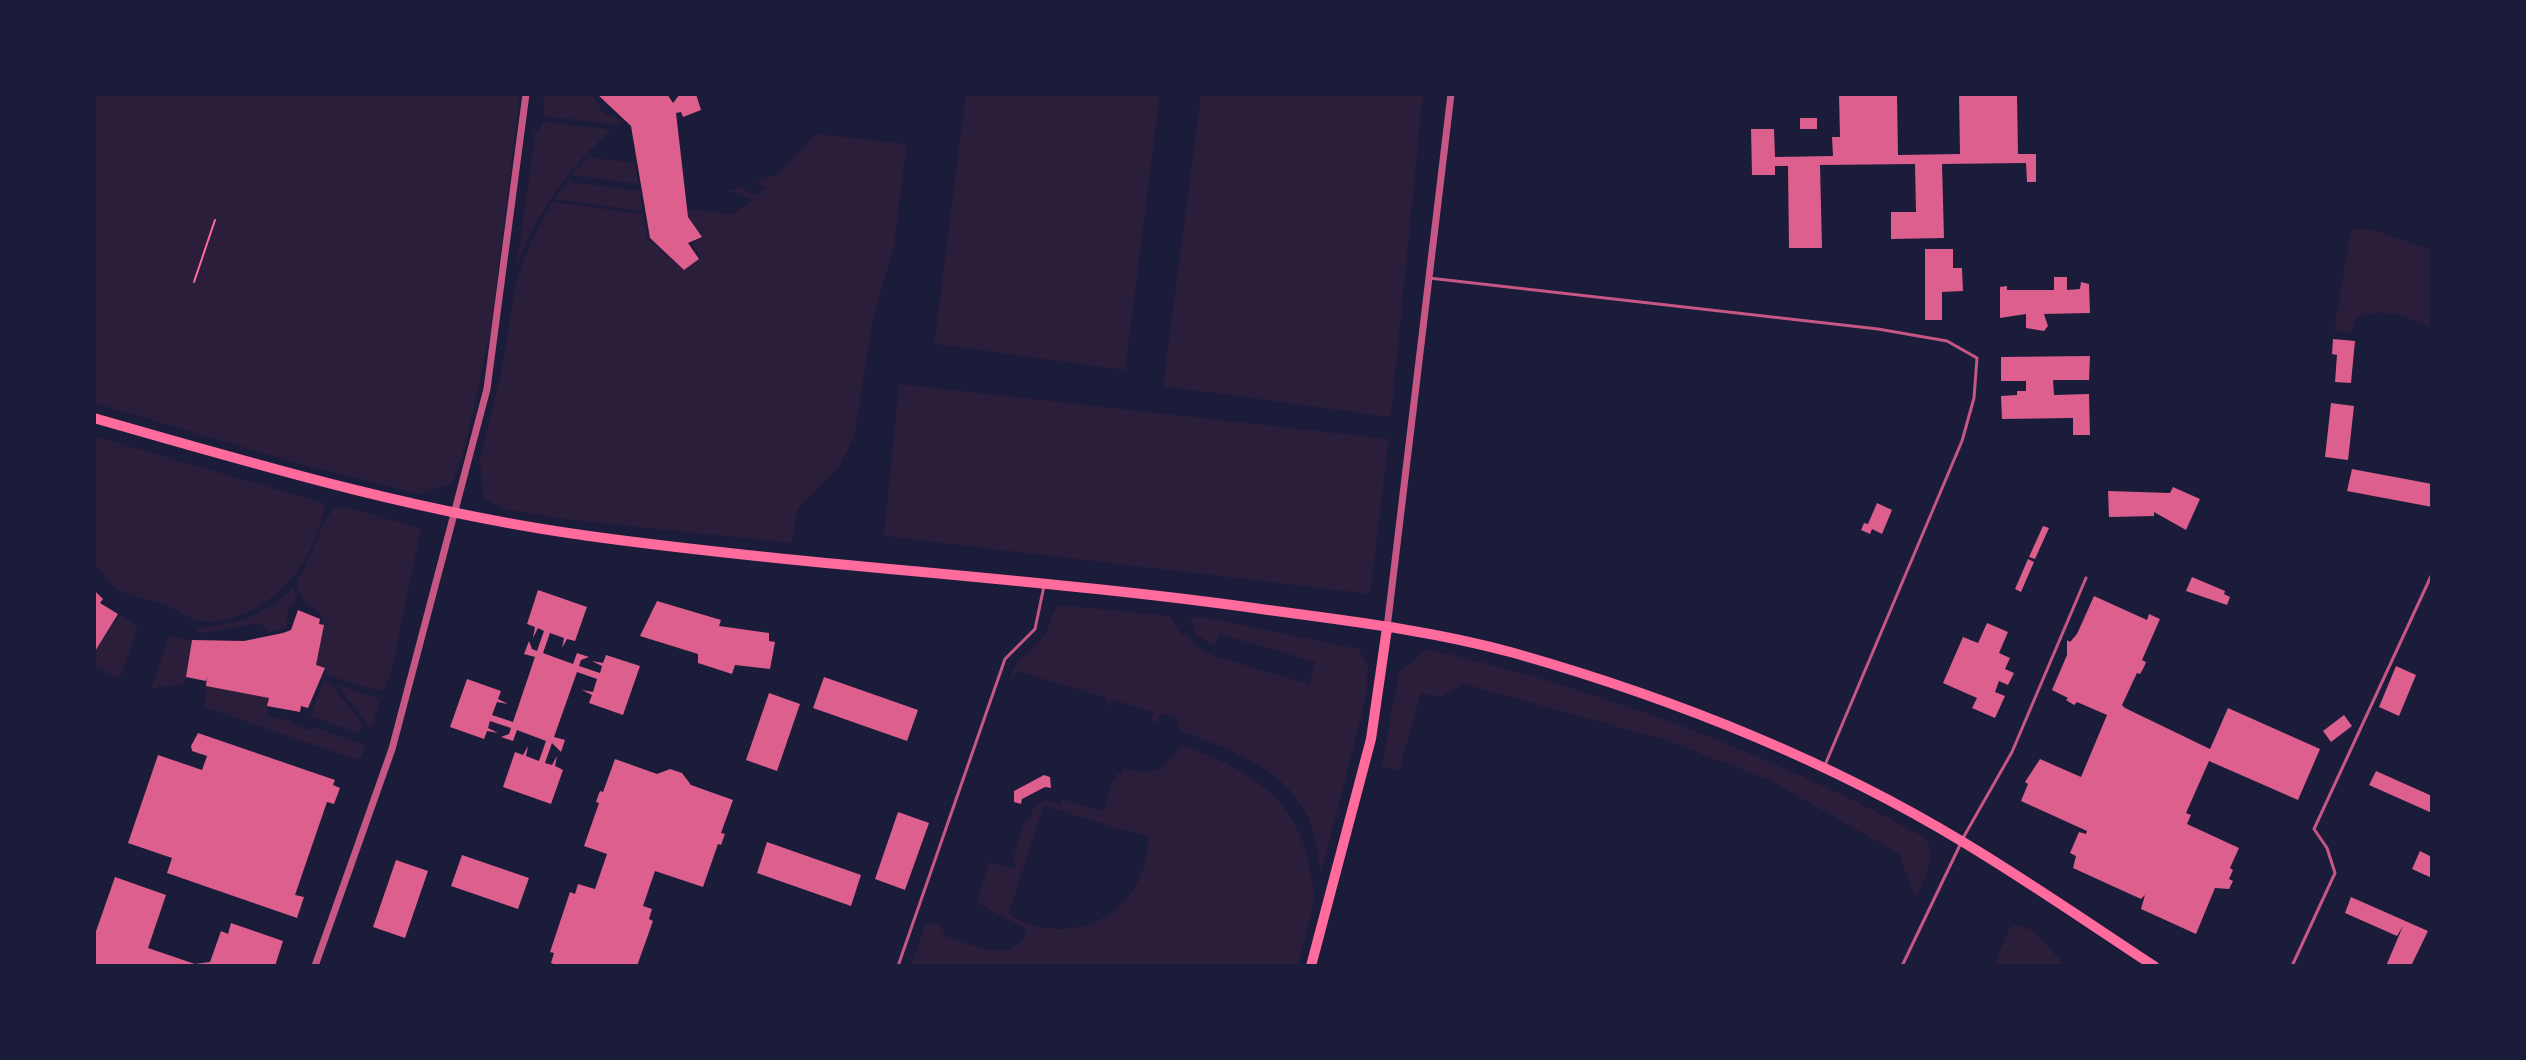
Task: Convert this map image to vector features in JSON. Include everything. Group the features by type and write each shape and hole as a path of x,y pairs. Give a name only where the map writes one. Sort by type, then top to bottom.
{"main road":[{"path":"94,418 346,490 455,514 590,536 1190,599 1472,643 1584,674 1701,716 1824,768 1962,841 2154,966"},
{"path":"1311,966 1371,739 1387,628"}],"street":[{"path":"315,966 392,749 494,356 526,94"},
{"path":"1387,628 1451,94"}],"lane":[{"path":"1429,278 1878,329 1947,341 1977,358 1974,398 1962,441 1824,768"},
{"path":"2292,966 2335,873 2327,848 2314,829 2432,574"},
{"path":"1902,966 1962,841 2012,752 2086,578"},
{"path":"898,966 996,682 1009,652 1027,638 1038,622 1044,585"}],"path":[{"path":"194,282 215,220"}],"shaded area":[{"path":"94,94 520,94 491,329 466,444 453,483 419,494 300,464 94,403"},
{"path":"543,94 593,94 603,113 624,121 618,125 544,116"},
{"path":"966,94 1160,94 1125,370 934,344"},
{"path":"1201,94 1423,94 1391,417 1163,386"},
{"path":"543,122 612,130 581,160 555,193 533,229 516,269 535,136 532,132 538,131"},
{"path":"816,134 907,144 894,247 874,314 854,438 839,467 798,509 791,543 572,520 503,509 483,498 480,460 503,364 515,287 530,244 552,202 643,214 648,239 684,270 700,258 692,244 701,237 690,221 687,209 732,214 754,200 728,191 743,187 747,192 760,195 765,186 756,185 762,179 777,175"},
{"path":"591,154 593,158 635,163 638,184 572,175"},
{"path":"570,178 571,182 639,191 643,211 554,199"},
{"path":"2351,229 2370,229 2432,250 2432,328 2403,317 2374,313 2355,319 2352,332 2334,331"},
{"path":"899,384 1389,439 1370,594 884,536"},
{"path":"94,436 324,503 320,526 310,550 280,590 266,602 235,618 201,621 163,604 124,592 110,582 94,561"},
{"path":"347,507 421,529 391,674 383,692 326,675 327,670 316,665 323,615 305,602 296,581 328,516 334,508"},
{"path":"293,588 297,600 289,607 286,628 269,632 259,623 198,634 198,628 225,625 261,612"},
{"path":"1059,605 1170,616 1181,635 1185,633 1200,649 1214,656 1309,684 1315,662 1220,634 1214,646 1196,634 1190,618 1203,617 1359,649 1368,667 1366,697 1321,875 1309,820 1299,802 1286,786 1253,762 1178,730 1178,719 1161,714 1156,723 1151,720 1153,712 1113,700 1107,708 1107,698 1017,671 1014,679 1010,679 1016,665 1045,634"},
{"path":"120,615 138,626 120,678 94,667 94,651"},
{"path":"169,636 192,640 185,683 151,689"},
{"path":"1432,650 1624,705 1746,752 1866,807 1926,838 1930,860 1916,899 1898,853 1767,779 1665,740 1464,684 1440,697 1421,693 1399,771 1382,766 1399,671 1415,661 1420,652"},
{"path":"324,680 330,682 362,724 359,733 310,716"},
{"path":"337,685 380,699 371,728 370,728"},
{"path":"206,686 269,698 266,716 293,721 292,724 312,731 314,727 366,745 361,758 358,760 204,707"},
{"path":"1181,746 1247,775 1282,805 1295,824 1304,845 1314,896 1297,966 911,966 926,923 941,926 945,936 979,948 1002,951 1021,941 1027,929 977,903 989,862 1015,869 1016,863 1012,862 1025,820 1029,821 1033,807 1045,800 1061,804 1062,799 1104,811 1112,782 1117,781 1115,773 1121,774 1123,768 1151,772 1163,766","holes":["1043,806 1148,837 1145,863 1135,886 1121,905 1102,918 1080,927 1057,929 1033,925 1009,914"]},
{"path":"2018,925 2033,931 2066,966 1993,966 2011,926"}],"building":[{"path":"597,94 667,94 673,103 680,94 696,94 701,110 683,117 681,112 676,113 688,217 702,237 688,243 699,259 684,270 650,238 631,126"},
{"path":"1839,94 1897,94 1898,155 1960,154 1959,94 2017,94 2018,154 2036,154 2036,182 2027,182 2026,163 1942,164 1944,238 1891,239 1891,212 1916,212 1915,164 1820,165 1822,248 1789,248 1788,166 1775,166 1775,175 1752,175 1751,129 1774,129 1775,157 1833,156 1832,137 1840,137"},
{"path":"1800,118 1817,118 1817,129 1800,129"},
{"path":"1925,249 1953,249 1953,268 1962,268 1963,291 1942,292 1942,320 1925,320"},
{"path":"2054,277 2067,277 2067,290 2080,289 2081,282 2089,284 2090,313 2044,314 2048,326 2044,331 2026,328 2026,314 2000,318 2000,287 2007,286 2007,290 2054,290"},
{"path":"2333,339 2355,341 2351,383 2335,382 2337,355 2332,354"},
{"path":"2090,356 2089,380 2053,380 2054,395 2089,394 2090,435 2073,435 2073,418 2002,419 2001,396 2026,391 2026,381 2001,381 2001,357"},
{"path":"2331,403 2354,406 2348,460 2325,457"},
{"path":"2352,469 2432,484 2432,507 2347,491"},
{"path":"2173,487 2200,499 2186,530 2154,512 2154,516 2109,517 2108,491 2170,493"},
{"path":"1877,503 1892,510 1882,534 1872,529 1870,534 1861,530 1864,523 1868,524"},
{"path":"2043,526 2049,528 2035,559 2029,557"},
{"path":"2028,559 2034,562 2021,592 2015,589"},
{"path":"2192,577 2225,591 2224,594 2230,597 2227,605 2186,591"},
{"path":"94,590 103,599 100,603 118,614 94,653"},
{"path":"538,590 587,607 575,641 567,639 562,648 564,638 550,633 543,653 573,664 577,653 589,657 581,660 579,666 600,673 602,666 592,661 603,663 606,655 640,666 623,715 589,703 592,695 582,690 593,692 597,679 577,672 554,737 565,740 561,752 552,743 545,763 552,765 557,756 555,766 563,770 551,804 503,787 515,752 523,755 528,746 526,756 539,761 546,741 517,730 513,741 501,737 509,734 511,728 490,721 488,728 498,733 487,731 484,739 450,727 467,679 501,691 498,699 508,704 497,702 492,715 513,722 535,657 524,654 529,641 532,649 537,651 544,631 538,628 533,638 535,627 527,624"},
{"path":"2094,596 2147,620 2149,614 2160,619 2142,660 2146,662 2144,667 2140,674 2137,673 2122,705 2125,708 2210,749 2228,708 2320,749 2298,800 2209,761 2186,813 2191,815 2187,824 2239,848 2230,868 2233,870 2229,879 2233,881 2229,889 2215,888 2196,934 2141,909 2145,895 2141,899 2073,868 2076,856 2070,853 2079,832 2086,834 2087,831 2021,801 2028,784 2025,782 2040,759 2081,777 2107,715 2077,702 2074,705 2066,700 2068,698 2052,690 2067,655 2067,640 2070,642 2077,634"},
{"path":"657,601 721,620 719,626 769,633 769,641 775,642 770,669 735,665 732,674 698,663 698,654 640,636"},
{"path":"298,610 320,619 319,624 324,625 316,665 325,668 308,708 301,706 300,712 267,706 269,698 206,686 207,677 206,681 186,677 192,640 244,641 283,633 291,630"},
{"path":"1987,623 2008,632 1999,653 2010,658 2005,669 2014,673 2008,685 1999,681 1995,692 2005,696 1995,718 1972,708 1977,698 1943,683 1963,637 1978,643"},
{"path":"2396,666 2416,675 2399,716 2379,707"},
{"path":"824,677 918,710 907,741 813,708"},
{"path":"769,693 800,704 777,771 746,760"},
{"path":"2344,715 2352,726 2331,742 2323,731"},
{"path":"198,733 335,780 333,785 340,788 334,804 327,802 295,895 304,897 297,918 167,873 172,858 128,843 158,755 202,770 207,756 192,751 191,746"},
{"path":"615,759 657,774 670,769 682,773 691,785 733,800 721,833 725,834 721,845 718,844 703,887 655,871 643,906 652,909 649,919 653,921 637,966 558,966 551,963 554,953 550,952 570,892 575,894 578,884 595,889 607,854 584,846 599,803 596,802 598,796 600,791 603,792"},
{"path":"2376,771 2432,796 2432,813 2369,785"},
{"path":"1044,775 1050,777 1051,788 1045,787 1022,799 1021,804 1014,802 1014,791"},
{"path":"898,812 929,823 905,890 875,879"},
{"path":"767,842 861,875 851,906 757,873"},
{"path":"2420,851 2432,857 2432,878 2412,869"},
{"path":"462,855 529,878 518,909 451,886"},
{"path":"396,860 428,871 405,938 373,927"},
{"path":"115,877 166,895 148,948 195,964 210,962 221,931 228,934 231,923 283,941 275,966 94,966 94,937"},
{"path":"2351,897 2428,931 2411,966 2386,966 2403,926 2397,936 2345,913"}]}
